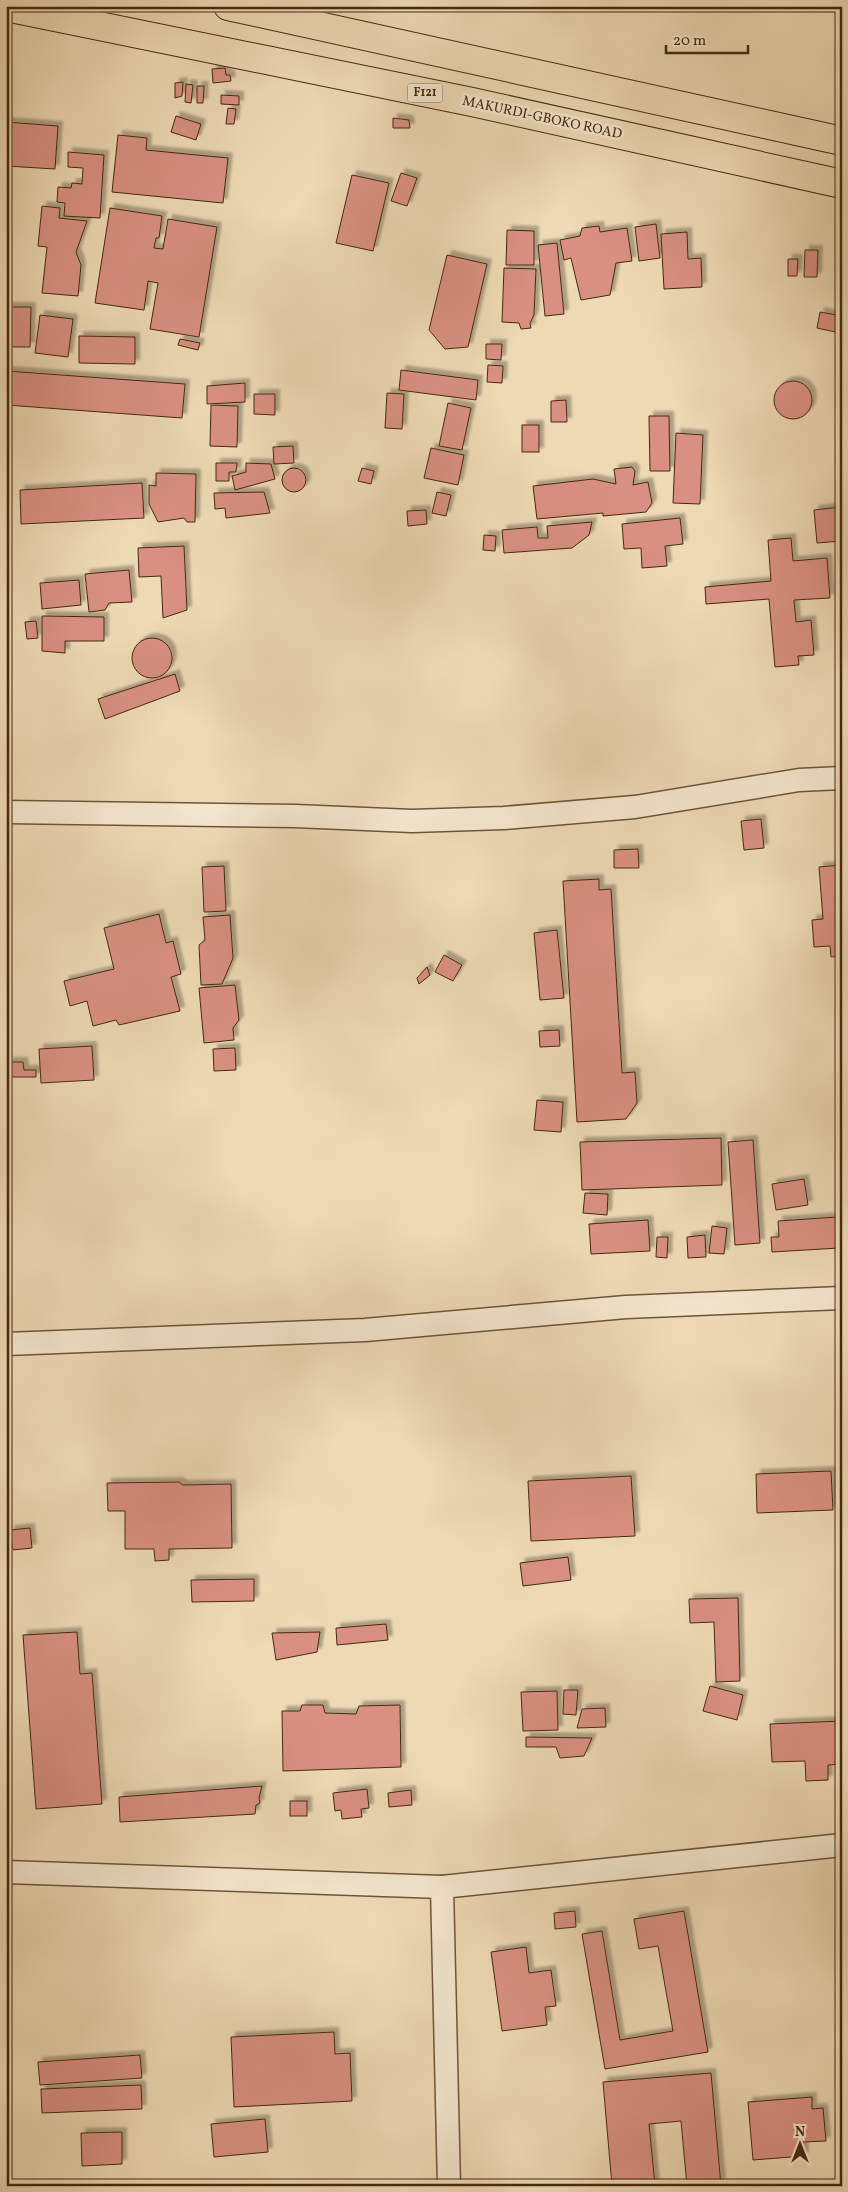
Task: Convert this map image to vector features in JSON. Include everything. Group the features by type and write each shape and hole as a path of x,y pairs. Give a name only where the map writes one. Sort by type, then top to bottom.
{"main road":[{"path":"228,6 842,141"},
{"name":"MAKURDI-GBOKO ROAD","path":"6,7 472,102 842,184"}],"street":[{"path":"6,812 295,816 412,821 495,818 636,806 799,780 842,778"},
{"path":"6,1344 365,1330 626,1307 842,1298"},
{"path":"6,1872 442,1887 842,1845"},
{"path":"442,1887 449,2186"}],"building":[{"path":"225,68 226,75 230,75 231,81 213,83 212,69"},
{"path":"183,82 182,96 175,98 175,83"},
{"path":"186,84 193,85 191,103 185,102"},
{"path":"197,86 204,86 203,103 197,103"},
{"path":"221,95 239,96 239,105 221,104"},
{"path":"228,108 236,109 234,124 226,124"},
{"path":"176,116 201,124 196,140 171,132"},
{"path":"393,118 409,120 410,128 393,128"},
{"path":"6,122 58,126 55,169 6,166"},
{"path":"118,135 147,138 146,150 228,158 223,203 112,192"},
{"path":"68,152 104,155 100,218 64,216 65,203 57,202 58,187 71,188 72,183 82,184 83,168 68,167"},
{"path":"401,173 417,178 407,206 391,201"},
{"path":"352,175 389,183 373,251 336,243"},
{"path":"42,206 60,208 59,218 87,221 76,252 81,265 78,296 42,293 47,247 38,246"},
{"path":"110,208 162,216 159,238 156,238 154,248 163,249 168,219 217,227 199,337 150,329 158,283 148,281 144,310 95,303"},
{"path":"656,224 660,258 639,261 635,227"},
{"path":"599,226 600,232 627,228 632,261 616,263 610,295 581,300 571,258 564,260 560,240 580,236 582,228"},
{"path":"507,230 534,231 534,265 506,265"},
{"path":"687,232 688,259 701,258 702,287 664,289 661,234"},
{"path":"557,243 564,314 545,316 538,245"},
{"path":"805,250 818,250 817,277 804,277"},
{"path":"447,255 487,264 468,347 445,349 429,330"},
{"path":"788,259 798,259 797,276 788,276"},
{"path":"504,268 536,269 534,315 530,323 531,328 521,329 519,323 502,322"},
{"path":"6,307 31,307 30,347 6,347"},
{"path":"820,312 842,316 840,333 817,328"},
{"path":"40,315 73,319 68,357 35,353"},
{"path":"79,336 135,337 135,364 79,363"},
{"path":"180,339 200,343 198,350 178,345"},
{"path":"486,344 502,344 501,360 486,359"},
{"path":"488,365 503,366 502,383 487,382"},
{"path":"401,370 478,380 476,400 399,390"},
{"path":"6,371 185,384 182,418 6,405"},
{"path":"793,381 800,382 806,387 811,393 811,407 806,413 800,418 793,419 786,418 780,413 775,407 774,400 775,393 780,387 786,382"},
{"path":"245,383 245,402 207,404 207,386"},
{"path":"387,393 404,394 402,429 385,428"},
{"path":"254,394 275,394 275,415 254,414"},
{"path":"566,400 567,422 551,422 551,401"},
{"path":"448,403 471,408 462,450 439,446"},
{"path":"211,405 238,406 237,447 210,446"},
{"path":"649,416 669,416 670,471 650,471"},
{"path":"522,425 539,425 539,452 522,452"},
{"path":"676,433 703,435 700,504 673,503"},
{"path":"293,446 294,463 274,464 273,447"},
{"path":"431,448 464,455 458,485 424,478"},
{"path":"216,463 237,463 236,472 229,472 229,481 216,481"},
{"path":"246,463 271,464 275,479 235,490 232,476 246,472"},
{"path":"632,467 635,471 633,485 648,482 652,503 646,512 603,516 603,513 537,519 533,486 593,479 616,484 614,469"},
{"path":"294,468 303,471 306,480 303,489 294,492 285,489 282,480 285,471"},
{"path":"362,468 374,471 371,484 358,481"},
{"path":"156,473 196,474 195,522 187,522 184,518 158,522 149,504 149,485 156,486"},
{"path":"142,483 144,518 21,524 20,490"},
{"path":"264,492 270,513 226,518 225,508 215,509 214,493"},
{"path":"437,492 451,495 446,516 432,513"},
{"path":"842,507 842,541 817,543 814,510"},
{"path":"426,510 427,524 408,526 407,511"},
{"path":"680,518 683,544 665,546 667,566 642,568 641,548 624,549 622,524"},
{"path":"592,522 589,535 572,548 504,553 502,530 537,527 538,538 548,538 547,526"},
{"path":"484,535 496,536 495,551 483,550"},
{"path":"791,538 793,561 827,558 830,598 794,600 796,622 811,620 814,655 798,656 799,665 775,667 769,599 706,604 705,587 771,581 768,540"},
{"path":"184,546 187,610 163,618 161,576 139,577 138,548"},
{"path":"129,570 132,602 109,603 105,610 89,612 85,574"},
{"path":"79,580 81,605 42,609 40,583"},
{"path":"42,616 104,617 104,641 65,641 65,653 42,651"},
{"path":"36,621 38,638 27,639 25,622"},
{"path":"156,638 163,641 169,647 172,658 171,666 163,675 156,678 148,678 141,675 133,666 132,654 135,647 144,639"},
{"path":"175,674 180,691 105,719 98,699"},
{"path":"761,819 764,848 744,850 741,821"},
{"path":"638,849 639,868 614,868 614,850"},
{"path":"842,865 842,956 831,957 830,946 814,947 812,920 823,919 819,867"},
{"path":"224,866 226,911 204,912 202,867"},
{"path":"599,879 599,890 611,889 622,1073 635,1072 637,1103 626,1119 577,1122 563,881"},
{"path":"159,914 166,943 173,941 181,974 171,977 180,1011 119,1025 116,1020 93,1026 87,1001 70,1006 64,981 114,969 104,928"},
{"path":"230,915 233,958 222,984 201,985 199,945 205,940 203,917"},
{"path":"557,930 564,998 540,1000 534,933"},
{"path":"444,955 462,965 453,981 435,972"},
{"path":"427,967 430,975 419,984 417,978"},
{"path":"235,985 239,1020 233,1028 234,1040 204,1043 199,988"},
{"path":"559,1030 560,1046 540,1047 539,1031"},
{"path":"92,1046 94,1080 41,1083 39,1049"},
{"path":"235,1048 236,1070 214,1071 213,1049"},
{"path":"6,1062 23,1062 24,1070 36,1070 36,1077 6,1077"},
{"path":"537,1100 563,1102 561,1132 534,1130"},
{"path":"721,1138 722,1185 582,1190 580,1142"},
{"path":"753,1140 760,1243 735,1245 728,1142"},
{"path":"804,1179 808,1205 776,1210 772,1184"},
{"path":"585,1193 608,1194 607,1215 583,1213"},
{"path":"837,1217 839,1248 772,1252 771,1237 779,1237 778,1221"},
{"path":"648,1220 650,1251 591,1254 589,1224"},
{"path":"712,1226 727,1228 724,1254 709,1253"},
{"path":"705,1235 706,1257 688,1258 687,1237"},
{"path":"657,1237 668,1237 667,1258 656,1257"},
{"path":"831,1471 833,1510 757,1513 756,1474"},
{"path":"631,1476 635,1536 531,1541 528,1481"},
{"path":"179,1482 183,1485 231,1484 232,1548 169,1549 169,1560 155,1561 154,1549 125,1549 125,1511 108,1511 107,1483"},
{"path":"30,1528 32,1548 13,1550 10,1530"},
{"path":"568,1557 571,1580 523,1586 520,1563"},
{"path":"254,1579 254,1601 192,1602 191,1580"},
{"path":"738,1598 740,1681 716,1682 714,1622 690,1623 689,1599"},
{"path":"386,1624 388,1640 337,1645 336,1628"},
{"path":"77,1632 80,1674 92,1673 102,1804 36,1809 23,1635"},
{"path":"320,1632 317,1652 276,1660 272,1633"},
{"path":"710,1686 743,1695 737,1720 703,1711"},
{"path":"564,1690 578,1690 576,1715 563,1714"},
{"path":"557,1691 558,1730 523,1731 521,1692"},
{"path":"302,1705 323,1705 325,1713 356,1714 359,1706 400,1705 401,1767 283,1771 282,1711 300,1711"},
{"path":"605,1708 606,1727 577,1728 582,1709"},
{"path":"842,1721 842,1764 828,1765 828,1780 806,1781 805,1761 772,1762 770,1724"},
{"path":"526,1737 592,1738 584,1756 560,1758 556,1747 526,1747"},
{"path":"262,1786 259,1798 260,1803 256,1805 255,1814 120,1822 119,1797"},
{"path":"367,1789 369,1808 361,1809 362,1817 342,1819 341,1810 335,1811 333,1793"},
{"path":"411,1790 412,1805 389,1807 388,1793"},
{"path":"290,1801 307,1801 307,1816 290,1816"},
{"path":"575,1911 576,1927 555,1929 554,1913"},
{"path":"684,1911 708,2052 605,2069 582,1934 602,1931 620,2040 673,2031 658,1946 639,1949 634,1919"},
{"path":"526,1947 529,1973 551,1970 556,2006 545,2007 547,2025 502,2031 491,1952"},
{"path":"334,2032 335,2054 350,2053 352,2101 234,2107 231,2037"},
{"path":"140,2055 142,2078 40,2085 38,2062"},
{"path":"711,2073 721,2186 687,2186 681,2121 649,2124 655,2185 612,2186 603,2082"},
{"path":"141,2085 142,2109 42,2113 41,2089"},
{"path":"812,2097 812,2109 823,2108 826,2141 803,2142 804,2156 753,2160 748,2102"},
{"path":"265,2119 268,2152 214,2157 211,2124"},
{"path":"122,2132 122,2164 82,2166 81,2133"}]}
